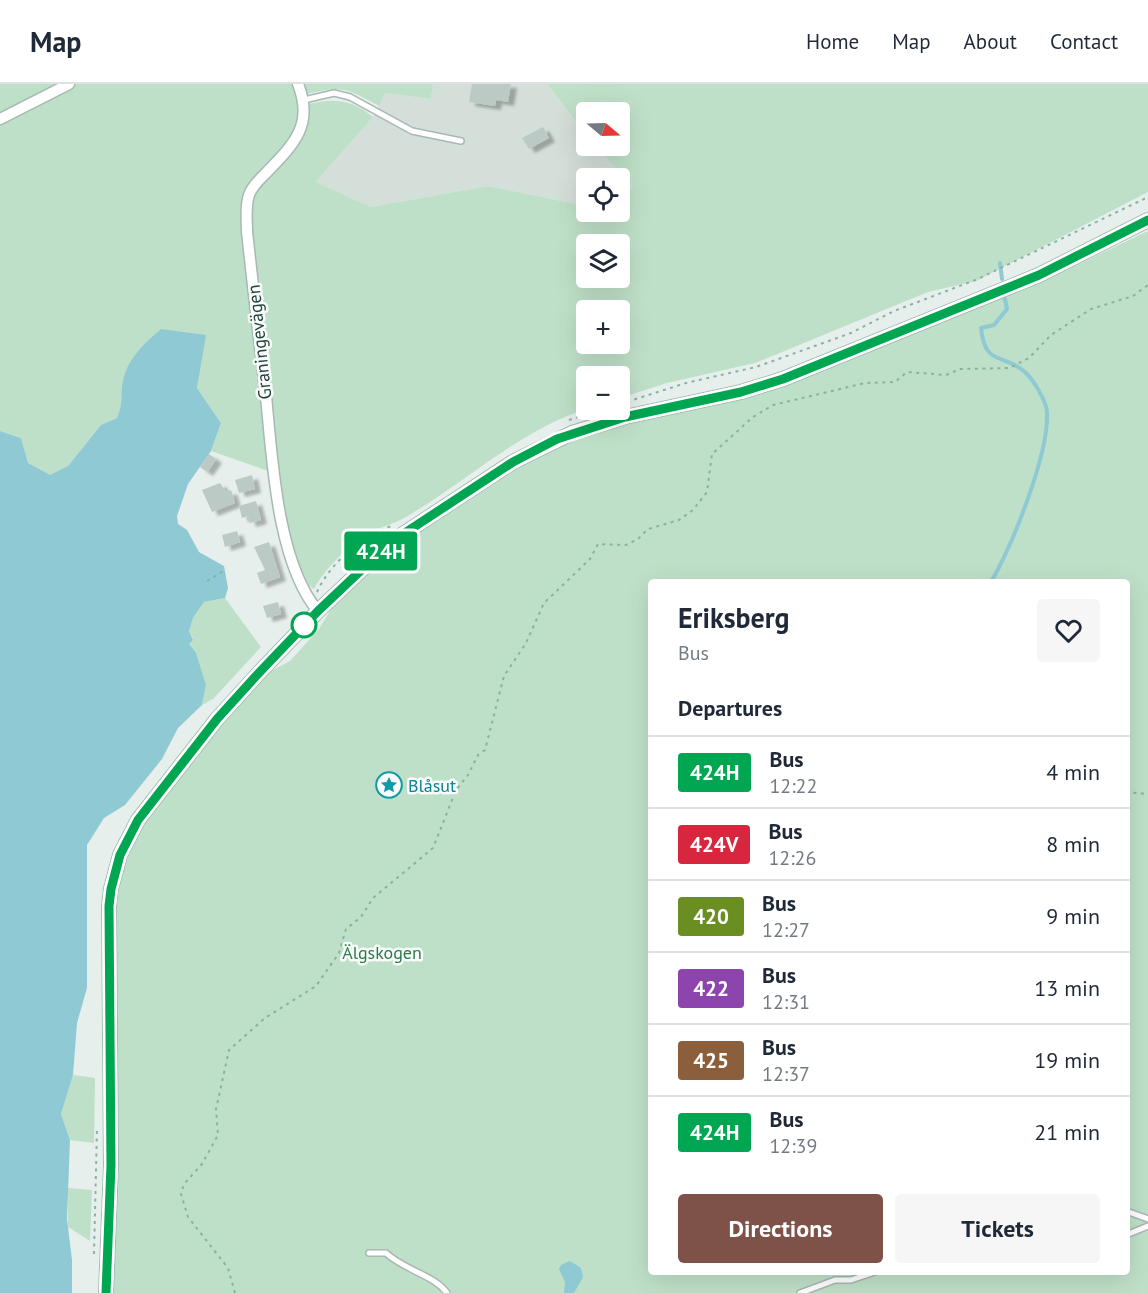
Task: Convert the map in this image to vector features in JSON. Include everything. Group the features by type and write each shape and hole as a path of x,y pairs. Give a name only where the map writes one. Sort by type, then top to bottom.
{"main road":[{"path":"106,1293 111,1165 108,924 114,871 138,820 180,764 256,676 318,611 391,542 542,445 598,424 741,392 783,379 1039,275 1148,220"}],"street":[{"path":"0,119 69,84"},
{"path":"298,84 304,99"},
{"name":"Graningevägen","path":"304,99 304,116 296,139 249,195 247,232 272,470 290,552 305,589 318,611"}],"lane":[{"path":"304,99 334,93 350,97 412,131 461,141"},
{"path":"1130,1212 1148,1219"},
{"path":"1130,1233 1148,1226"},
{"path":"369,1253 386,1253 399,1264 439,1282 447,1293"},
{"path":"800,1293 835,1280 851,1280 866,1275"}],"path":[{"path":"630,401 686,383 756,367 851,333 894,311 978,279 1148,197"},
{"path":"235,1293 228,1268 188,1217 181,1194 184,1184 202,1164 218,1135 216,1109 230,1050 265,1018 316,986 339,953 346,929 361,917 373,898 433,848 456,789 468,775 478,755 485,750 504,676 525,643 544,603 590,559 598,544 626,545 638,539 648,529 679,520 693,510 707,492 712,454 753,417 773,405 865,383 895,382 907,372 946,375 960,369 1009,368 1029,358 1051,335 1091,309 1132,296 1148,285"},
{"path":"207,581 225,570"},
{"path":"1130,792 1148,794"},
{"path":"94,1258 98,1117"}],"shaded area":[{"path":"433,84 547,84 576,121 576,156 605,156 616,168 576,168 576,204 488,186 371,207 316,182 373,117 385,93 431,99"}],"green space":[{"path":"0,84 293,84 298,101 298,116 294,130 287,144 245,194 268,471 211,451 221,423 197,388 205,335 123,381 124,404 117,418 101,425 68,466 50,476 28,463 21,438 0,431"},
{"path":"303,84 433,84 431,99 385,93 379,106 344,90 307,94"},
{"path":"547,84 1148,84 1148,192 976,281 928,292 755,363 667,383 630,395 630,366 576,366 576,413 538,430 515,444 406,517 364,536 336,560 314,589 301,570 289,531 279,480 264,362 251,218 252,202 259,185 295,148 302,137 307,122 308,104 326,101 350,103 373,117 316,182 371,207 488,186 576,204 576,222 630,222 630,189 633,187 630,184 630,168 616,168 605,156 630,156 630,102 576,102 576,121"},
{"name":"Älgskogen","path":"1148,231 1148,1293 113,1293 118,1166 114,925 121,873 144,823 222,722 264,675 290,661 319,629 335,603 364,573 396,548 517,469 575,440 599,431 743,398 1051,277"},
{"path":"225,598 261,647 213,699 202,705 206,685 189,644 193,639 189,631 193,618 204,602"},
{"path":"73,1075 95,1078 94,1143 70,1140 61,1114"},
{"path":"68,1188 92,1190 90,1241 68,1227"}],"water":[{"path":"161,329 206,335 197,388 221,423 211,451 188,484 177,516 178,524 187,530 199,552 224,566 228,588 225,598 204,602 193,618 189,631 193,640 189,644 196,653 206,685 202,705 178,728 162,759 125,805 104,818 87,845 87,988 77,1023 73,1075 61,1114 70,1140 67,1219 72,1260 72,1293 0,1293 0,431 21,438 28,463 50,475 68,466 101,425 117,418 128,366 143,346"},
{"path":"570,1261 581,1268 583,1277 574,1293 564,1293 565,1282 559,1269 561,1265"}],"building":[{"path":"472,84 511,84 508,102 496,100 495,106 469,102"},
{"path":"543,127 549,138 529,149 522,138"},
{"path":"209,454 216,459 207,472 200,467"},
{"path":"252,475 255,489 239,493 235,480"},
{"path":"220,483 226,492 231,490 235,503 212,512 202,490"},
{"path":"256,501 261,520 250,523 248,516 242,518 239,506"},
{"path":"237,531 240,542 225,547 222,535"},
{"path":"269,542 280,577 261,584 257,573 265,570 254,547"},
{"path":"278,602 281,614 267,618 263,606"}],"waterway":[{"path":"1000,263 1002,279"},
{"path":"993,579 1009,546 1036,475 1046,431 1047,413 1036,386 1026,373 991,354 983,341 981,328 994,325 1007,309 1005,299"}],"bus line":[{"name":"424H","path":"106,1293 111,1165 108,924 114,871 138,820 180,764 217,719 318,611 391,542 542,445 598,424 741,392 783,379 1039,275 1117,238 1148,220"}],"place":[{"name":"Blåsut","path":"389,785"}]}
